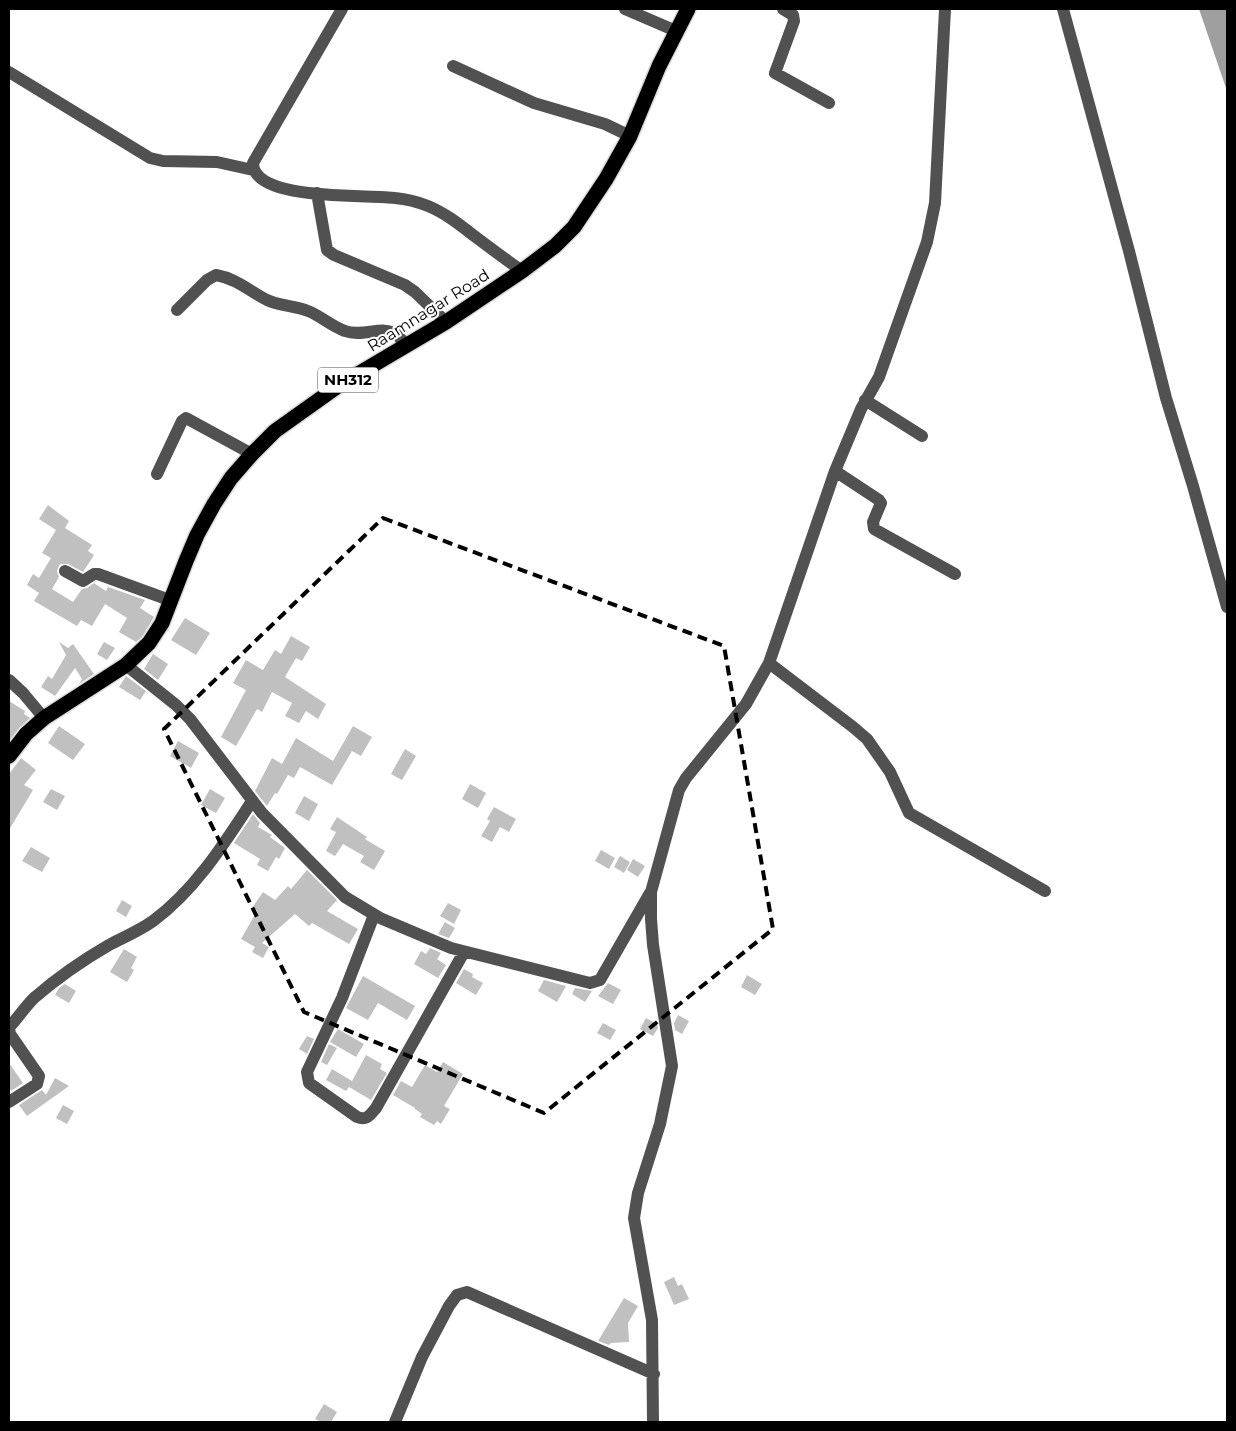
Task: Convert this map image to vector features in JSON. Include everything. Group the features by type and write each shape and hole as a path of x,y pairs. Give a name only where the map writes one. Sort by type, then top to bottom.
{"highway":[{"name":"Raamnagar Road","path":"9,756 26,734 44,718 126,665 149,643 162,623 197,535 214,504 231,478 275,431 341,384 446,322 522,271 555,246 574,227 606,179 630,136 645,97 688,9"}],"street":[{"path":"253,170 253,163 342,9"},
{"path":"625,9 676,31"},
{"path":"783,9 792,15 794,21 775,73 829,104"},
{"path":"653,1422 652,1320 634,1218 638,1193 662,1116 672,1066 653,945 650,918 651,892 679,790 686,778 746,704 769,663 835,471 865,400 879,377 927,242 934,203 945,9"},
{"path":"1063,9 1129,251 1166,398 1194,486 1227,607"},
{"path":"453,66 534,103 605,124 630,136"},
{"path":"9,72 150,158 217,162 253,170 263,181 299,192 395,198 430,206 448,216 522,271"},
{"path":"317,193 327,250 405,285 415,292 446,322"},
{"path":"177,310 207,280 216,275 235,280 270,302 309,311 337,328 350,333 364,334 382,330 389,331 396,334 407,346"},
{"path":"865,400 922,436"},
{"path":"157,474 182,420 186,418 252,454"},
{"path":"835,471 879,500 881,503 873,522 874,529 955,574"},
{"path":"65,571 83,581 94,574 98,574 172,601"},
{"path":"769,663 867,739 890,772 909,813 1045,891"},
{"path":"126,665 176,705 190,720 262,813 325,878 345,897 374,915 451,948 590,983 600,980 651,892"},
{"path":"9,680 44,718"},
{"path":"9,1102 37,1084 39,1076 10,1034 12,1024 33,999 67,972 110,945 135,933 155,919 186,890 223,847 252,800"},
{"path":"374,915 342,998 307,1072 309,1083 357,1117 362,1119 368,1118 376,1108 464,952"},
{"path":"395,1422 422,1357 453,1300 462,1292 466,1292 654,1374"}],"highlighted area":[{"path":"383,518 724,646 773,929 544,1113 304,1012 164,729"}],"shaded area":[{"path":"1199,9 1227,9 1227,91"}],"building":[{"path":"48,505 69,521 65,528 92,545 88,551 94,555 83,572 68,564 60,564 57,571 59,577 52,589 73,602 82,589 94,583 106,591 108,587 145,600 140,608 154,617 142,637 136,642 119,632 127,618 105,604 92,626 81,620 77,626 34,601 39,593 27,585 33,574 39,578 51,558 42,553 56,530 39,519"},
{"path":"185,618 210,633 196,655 171,640"},
{"path":"291,636 310,647 302,661 296,658 285,677 326,704 318,719 306,711 299,723 285,716 292,703 272,692 262,712 257,709 236,746 221,737 246,690 233,683 246,660 263,670 275,650 281,654"},
{"path":"59,642 68,648 73,644 94,674 79,684 82,679 75,668 55,696 41,687 48,676 52,679 66,655"},
{"path":"104,642 115,648 107,660 97,654"},
{"path":"153,654 168,664 158,680 144,669"},
{"path":"126,676 146,691 140,700 119,687"},
{"path":"9,701 25,711 24,714 30,718 9,741"},
{"path":"59,726 85,744 73,760 48,743"},
{"path":"353,726 372,737 361,756 352,751 332,785 300,767 294,778 288,775 277,794 275,793 267,806 255,791 272,758 282,764 296,738 333,761"},
{"path":"178,741 199,753 191,768 170,756"},
{"path":"405,749 416,756 402,780 391,774"},
{"path":"21,758 36,770 24,785 33,790 9,830 9,774"},
{"path":"470,784 486,793 478,808 462,799"},
{"path":"51,789 65,796 57,810 43,802"},
{"path":"210,789 225,798 216,813 201,805"},
{"path":"304,796 318,804 309,821 295,813"},
{"path":"494,807 516,819 509,832 500,827 492,842 481,836 490,821 487,819"},
{"path":"253,814 260,823 258,827 272,835 270,837 285,848 279,859 276,857 268,871 257,865 260,859 234,843"},
{"path":"337,817 367,837 365,839 385,851 374,870 360,862 364,856 343,844 335,856 326,851 336,832 330,829"},
{"path":"31,847 50,858 42,872 22,861"},
{"path":"601,850 615,858 609,869 595,861"},
{"path":"620,856 630,862 624,873 614,867"},
{"path":"633,859 645,866 638,877 627,870"},
{"path":"307,870 337,900 327,911 358,929 349,944 312,923 309,926 295,914 262,943 269,947 263,958 252,952 255,947 241,939 257,911 252,908 263,892 275,900 288,886 291,889"},
{"path":"122,900 132,906 126,917 116,911"},
{"path":"448,903 461,910 454,924 440,916"},
{"path":"445,922 455,928 449,938 438,934"},
{"path":"430,948 441,953 437,959 446,965 438,978 414,964 421,951 426,954"},
{"path":"124,949 137,957 131,968 134,970 127,982 110,972"},
{"path":"464,969 473,974 472,977 483,983 476,995 456,983"},
{"path":"747,975 762,984 755,995 741,987"},
{"path":"363,976 415,1006 407,1020 378,1003 368,1020 346,1008"},
{"path":"544,980 566,986 557,1002 538,991"},
{"path":"608,983 621,990 613,1004 598,996"},
{"path":"65,984 76,991 69,1003 55,995 59,988"},
{"path":"575,988 592,991 585,1002 572,994"},
{"path":"678,1015 689,1021 682,1034 675,1030 674,1023"},
{"path":"646,1018 657,1024 658,1028 653,1036 640,1029"},
{"path":"603,1023 616,1030 610,1040 597,1033"},
{"path":"338,1029 364,1044 356,1057 330,1042"},
{"path":"307,1036 314,1039 307,1054 299,1049"},
{"path":"329,1044 337,1048 327,1065 321,1062"},
{"path":"366,1055 382,1064 380,1069 387,1073 371,1100 349,1087 346,1091 326,1080 332,1069 352,1081"},
{"path":"443,1062 463,1074 444,1106 450,1109 441,1124 437,1121 434,1125 420,1117 422,1114 415,1108 393,1095 401,1081 412,1087 425,1065 437,1072"},
{"path":"9,1063 23,1083 11,1091 9,1087"},
{"path":"55,1078 69,1086 27,1116 19,1105 42,1090 46,1095"},
{"path":"63,1105 74,1111 67,1124 56,1118"},
{"path":"674,1277 678,1286 682,1284 689,1299 674,1305 664,1282"},
{"path":"624,1298 638,1306 628,1323 629,1342 611,1343 609,1345 598,1341"},
{"path":"324,1404 337,1412 331,1422 321,1422 315,1419"}]}
